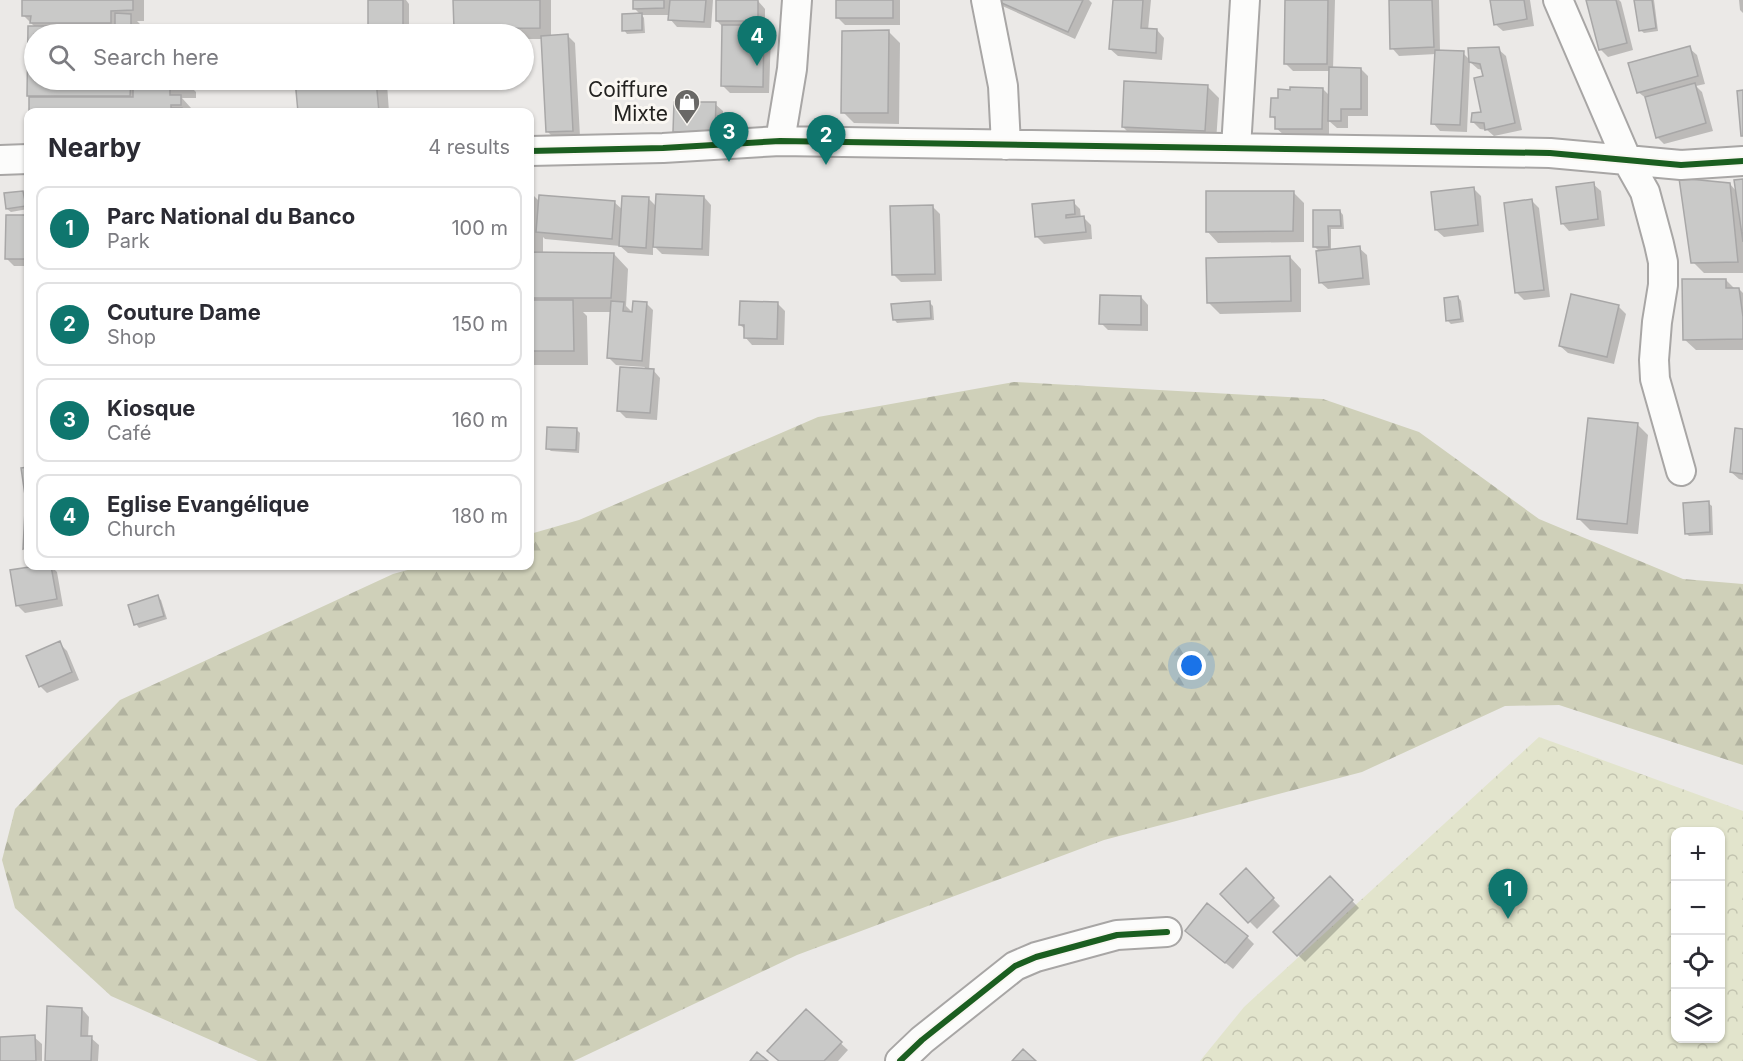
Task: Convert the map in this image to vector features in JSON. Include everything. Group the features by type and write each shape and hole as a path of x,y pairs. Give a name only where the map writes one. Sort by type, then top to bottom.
{"street":[{"path":"780,141 792,69 797,0"},
{"path":"986,0 1003,86 1006,145"},
{"path":"1236,148 1245,0"},
{"path":"1558,0 1627,160 1645,192 1663,262 1663,285 1654,360 1655,379 1681,471"},
{"path":"534,151 663,148 780,141 1550,153 1681,165 1743,161"},
{"path":"0,160 24,159"},
{"path":"900,1061 1015,966 1036,957 1117,935 1167,932"}],"green space":[{"path":"1014,382 1323,399 1419,432 1539,519 1683,579 1743,584 1743,765 1559,705 1505,706 1362,772 1104,840 797,955 574,1061 258,1061 111,996 15,908 2,860 15,809 120,700 393,574 408,570 534,570 534,533 579,520 818,417"},
{"path":"1539,737 1743,811 1743,1061 1200,1061 1244,1007"}],"building":[{"path":"22,0 133,0 133,10 111,11 111,23 30,23 31,16 22,16"},
{"path":"368,0 403,0 403,24 368,24"},
{"path":"453,0 540,0 540,28 534,28 534,24 454,24"},
{"path":"633,0 664,0 664,8 633,9"},
{"path":"670,0 706,0 704,22 668,20"},
{"path":"716,0 758,0 758,21 716,21"},
{"path":"836,0 893,0 893,18 836,18"},
{"path":"995,0 1083,0 1068,32"},
{"path":"1113,0 1143,0 1141,28 1157,29 1156,53 1109,49"},
{"path":"1285,0 1328,0 1327,64 1284,64"},
{"path":"1389,0 1432,0 1434,47 1390,49"},
{"path":"1490,0 1524,0 1527,19 1494,25"},
{"path":"1586,0 1616,0 1627,43 1599,50"},
{"path":"1634,0 1652,0 1656,28 1639,31"},
{"path":"115,13 131,14 131,24 115,24"},
{"path":"642,13 642,30 622,31 622,14"},
{"path":"722,25 764,25 763,87 721,86"},
{"path":"889,30 888,113 841,113 842,31"},
{"path":"568,34 573,131 546,132 541,36"},
{"path":"1690,46 1698,76 1637,93 1628,63"},
{"path":"1499,47 1515,123 1485,130 1484,123 1471,122 1472,113 1481,112 1474,78 1483,76 1480,64 1469,62 1468,48"},
{"path":"1435,50 1464,51 1460,125 1431,124"},
{"path":"1329,67 1361,68 1361,109 1341,109 1341,121 1328,121"},
{"path":"1124,81 1208,85 1205,131 1122,127"},
{"path":"1695,83 1706,123 1656,138 1645,97"},
{"path":"1290,87 1323,88 1322,129 1275,129 1275,117 1270,117 1271,98 1278,98 1278,89 1290,90"},
{"path":"27,90 130,90 130,96 27,96"},
{"path":"133,90 170,90 170,95 181,95 181,105 171,105 171,108 29,108 29,97 133,97"},
{"path":"296,90 377,90 379,108 298,108"},
{"path":"1743,90 1743,136 1741,136 1737,91"},
{"path":"674,102 716,102 715,132 673,132"},
{"path":"1679,178 1730,183 1738,262 1691,263"},
{"path":"1743,179 1743,242 1734,180"},
{"path":"1594,182 1598,219 1561,224 1556,187"},
{"path":"1474,187 1478,225 1435,230 1431,192"},
{"path":"23,191 24,206 6,209 4,193"},
{"path":"1206,191 1294,191 1293,231 1206,232"},
{"path":"656,194 704,196 702,249 653,247"},
{"path":"539,195 615,201 612,239 536,232"},
{"path":"622,196 649,197 646,248 619,246"},
{"path":"1532,199 1544,290 1515,293 1504,203"},
{"path":"1074,200 1075,214 1066,215 1066,218 1084,216 1086,232 1035,237 1032,204"},
{"path":"933,205 935,274 892,275 890,206"},
{"path":"1313,210 1340,210 1341,226 1328,226 1329,247 1313,247"},
{"path":"6,215 24,215 24,259 5,259"},
{"path":"1360,246 1363,278 1319,283 1316,251"},
{"path":"534,252 614,253 611,298 534,298"},
{"path":"1290,256 1291,301 1207,303 1206,258"},
{"path":"1682,279 1726,279 1726,288 1739,288 1743,339 1683,340"},
{"path":"1571,294 1619,305 1607,357 1559,346"},
{"path":"1100,295 1141,296 1141,325 1099,324"},
{"path":"1458,296 1461,319 1446,321 1444,298"},
{"path":"534,300 573,300 574,351 534,351"},
{"path":"611,301 624,302 623,311 632,312 633,301 647,302 642,361 607,358"},
{"path":"740,301 778,302 777,339 744,338 744,325 739,325"},
{"path":"930,301 931,318 893,320 891,304"},
{"path":"620,367 654,369 650,413 617,411"},
{"path":"1588,418 1638,423 1627,524 1577,519"},
{"path":"547,427 577,428 576,450 546,449"},
{"path":"1735,428 1743,429 1743,474 1730,472"},
{"path":"21,468 24,468 24,488"},
{"path":"1709,501 1710,532 1685,534 1683,503"},
{"path":"24,568 24,570 52,570 57,599 16,606 10,570"},
{"path":"158,595 164,616 134,625 128,605"},
{"path":"60,641 72,672 39,687 26,656"},
{"path":"1246,868 1274,898 1248,923 1220,894"},
{"path":"1330,876 1353,900 1297,956 1273,932"},
{"path":"1207,903 1248,936 1225,963 1185,931"},
{"path":"47,1006 82,1008 81,1036 92,1036 91,1061 45,1061"},
{"path":"806,1009 842,1042 824,1061 779,1061 767,1051"},
{"path":"35,1035 36,1061 0,1061 0,1037"},
{"path":"1023,1049 1036,1061 1012,1061"},
{"path":"757,1052 768,1061 750,1061"}],"cycle path":[{"path":"534,151 663,148 780,141 1550,153 1681,165 1743,161"},
{"path":"900,1061 922,1040 1015,966 1036,957 1117,935 1167,932"}],"place":[{"name":"Eglise Evangélique","path":"757,66"},
{"name":"Coiffure Mixte","path":"687,125"},
{"name":"Kiosque","path":"729,162"},
{"name":"Couture Dame","path":"826,165"},
{"name":"Parc National du Banco","path":"1508,919"}]}
